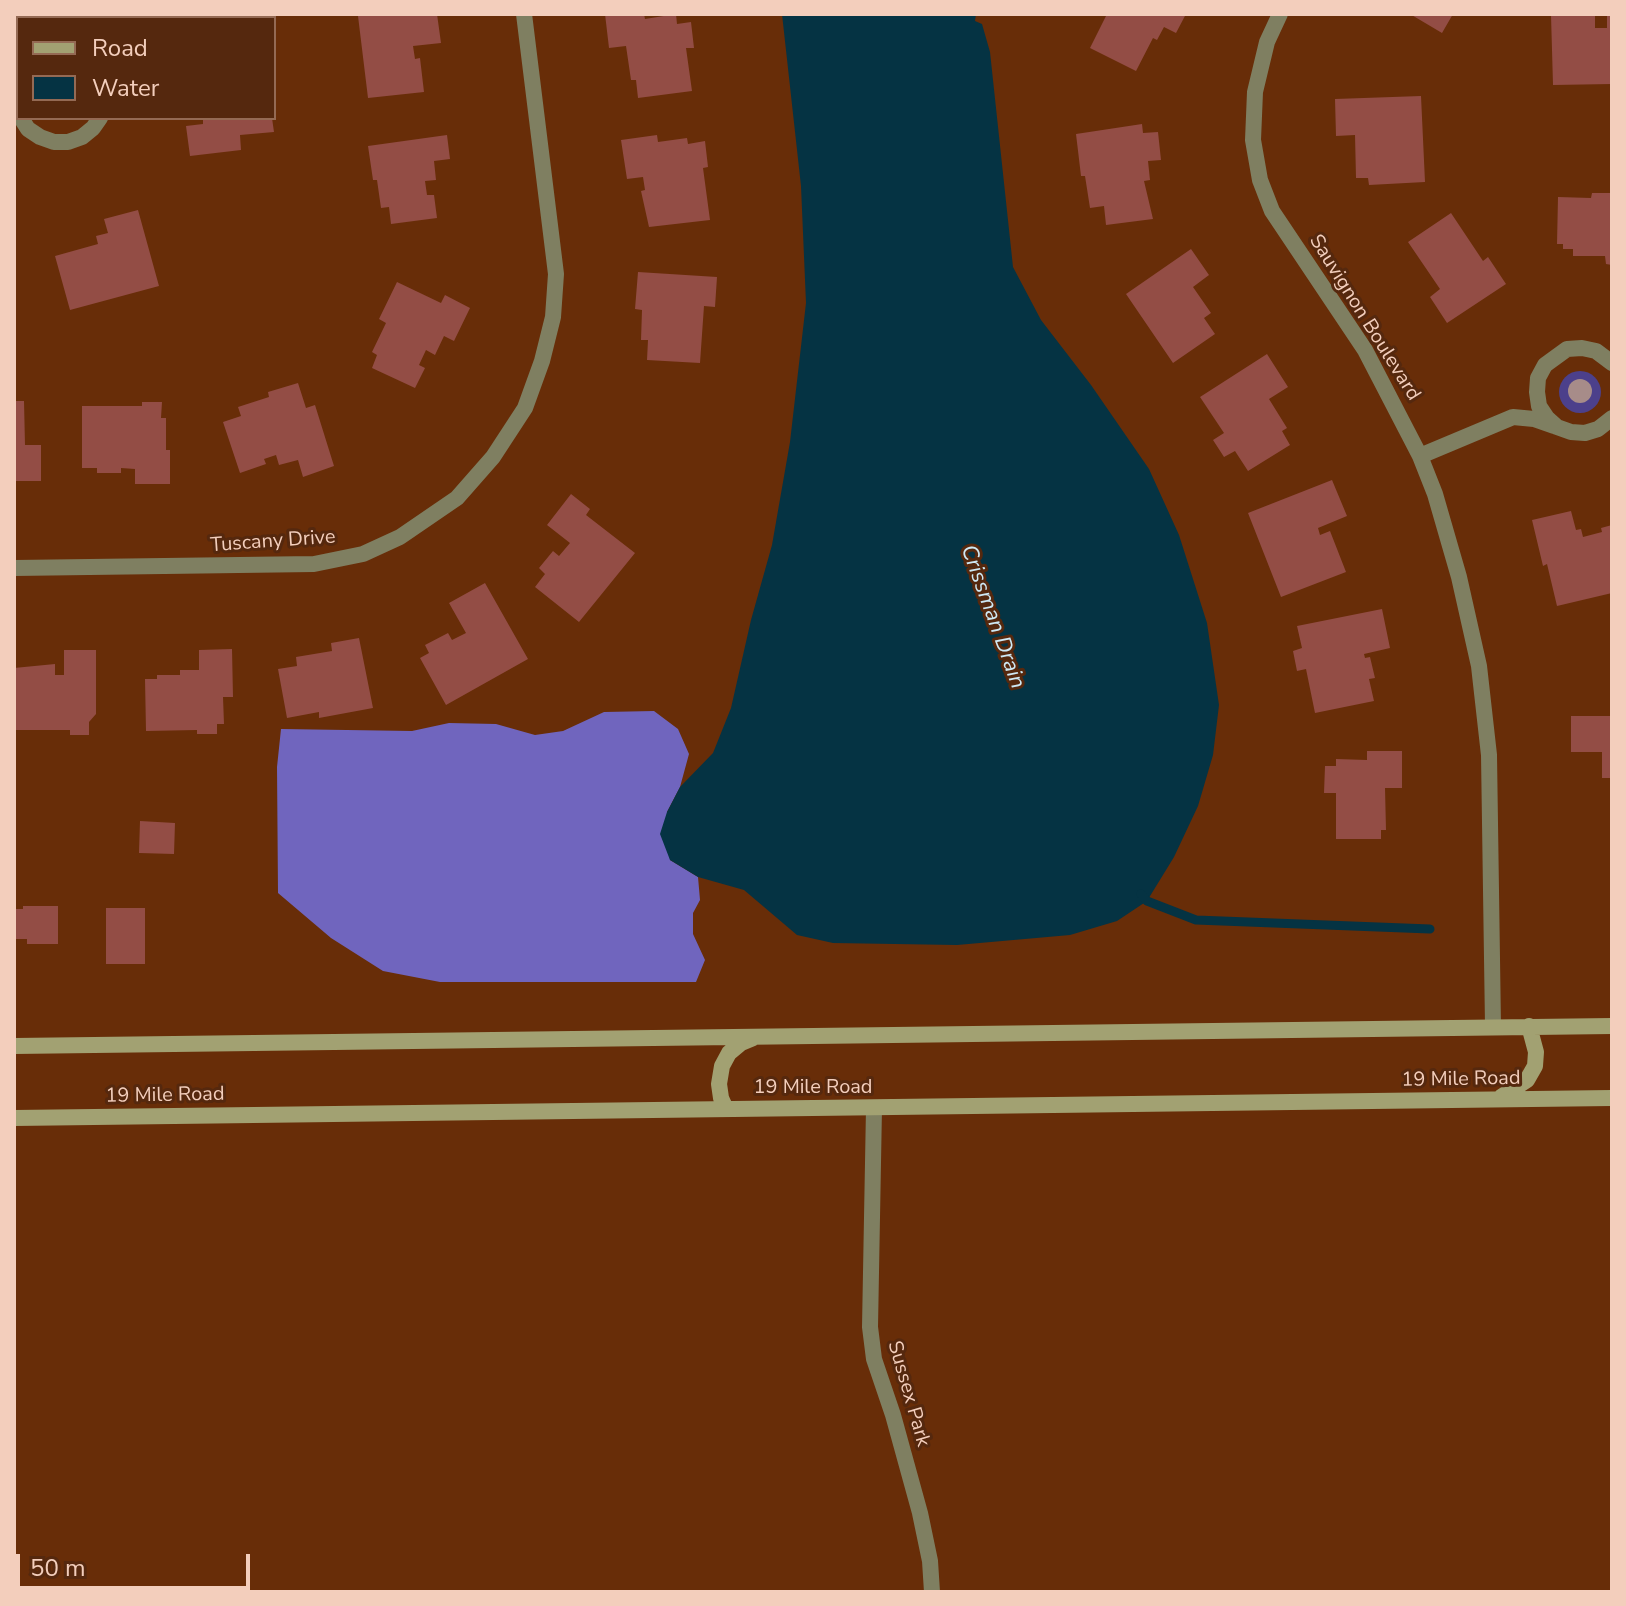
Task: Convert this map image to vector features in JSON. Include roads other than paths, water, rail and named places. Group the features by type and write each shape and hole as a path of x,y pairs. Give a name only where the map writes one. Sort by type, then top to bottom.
{"main road":[{"path":"1496,1099 1514,1091 1527,1080 1535,1066 1536,1052 1529,1026"},
{"path":"14,1046 1612,1026"},
{"path":"726,1109 719,1084 722,1066 729,1053 741,1043 758,1036"},
{"name":"19 Mile Road","path":"14,1118 1612,1098"}],"street":[{"name":"Tuscany Drive","path":"14,568 314,564 376,549 400,537 457,498 493,457 525,408 542,361 553,317 556,274 524,14"},
{"name":"Sauvignon Boulevard","path":"1280,14 1267,42 1255,92 1253,140 1260,180 1272,211 1365,350 1420,456 1435,494 1455,563 1479,666 1489,755 1493,1026"},
{"path":"25,120 28,129 54,142 68,142 82,137 99,120"},
{"path":"1513,417 1545,365 1555,355 1567,349 1582,348 1596,351 1612,363"},
{"path":"1538,378 1539,406 1557,427"},
{"path":"1420,456 1513,417 1534,419 1571,432 1585,433 1598,429 1612,418"},
{"name":"Sussex Park","path":"874,1108 870,1327 874,1359 920,1513 930,1561 932,1592"}],"water":[{"path":"782,14 976,14 975,21 982,24 990,52 1013,267 1041,320 1149,469 1179,535 1207,623 1219,705 1213,755 1198,806 1174,857 1147,901 1117,921 1070,935 957,945 833,943 797,935 744,890 698,877 670,860 660,834 680,787 713,753 731,708 772,545 790,442 806,303 801,186"}],"waterway":[{"name":"Crissman Drain","path":"1141,894 1147,901 1196,920 1430,929"}]}
